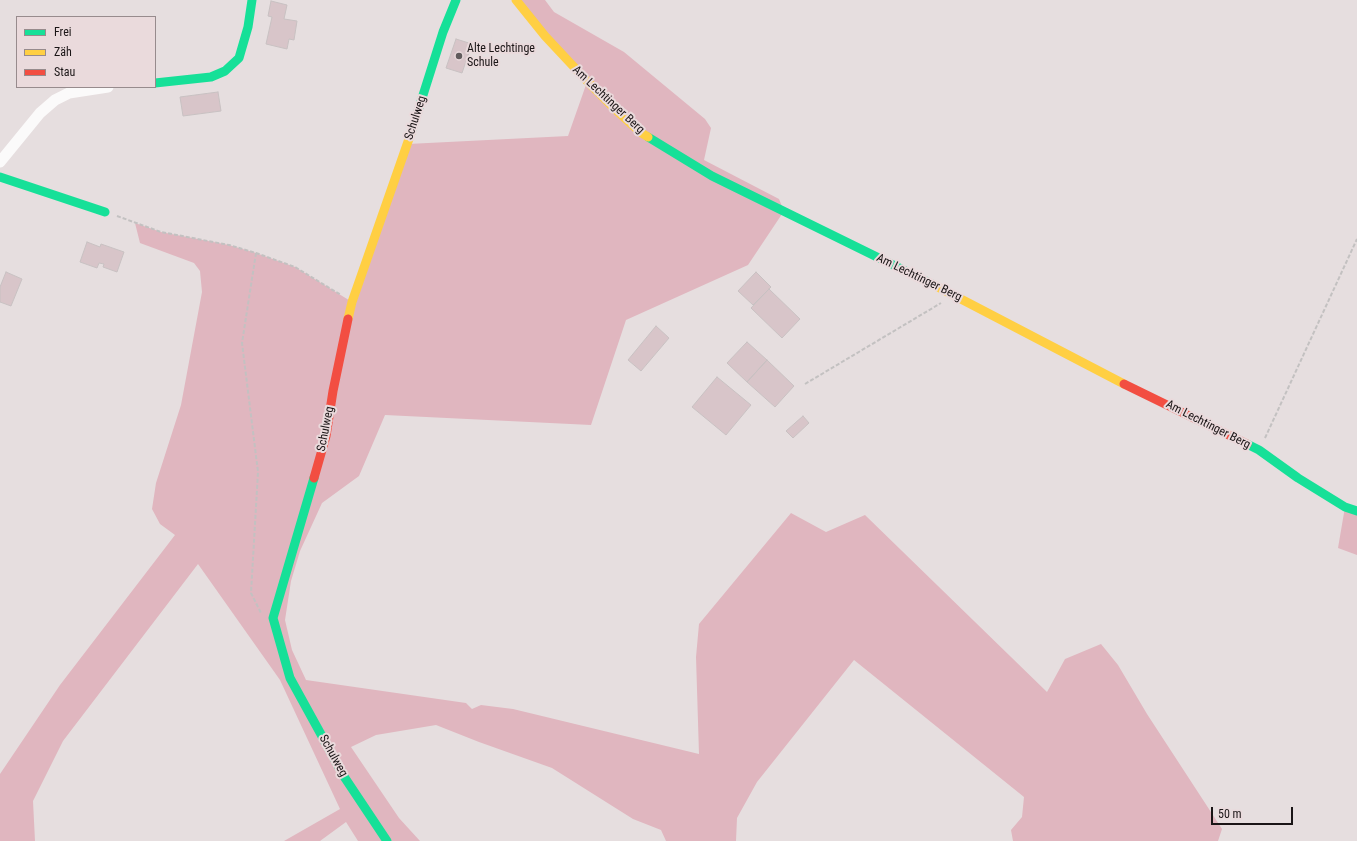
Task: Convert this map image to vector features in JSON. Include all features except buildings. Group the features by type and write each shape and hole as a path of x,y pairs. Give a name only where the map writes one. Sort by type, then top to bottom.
{"street":[{"path":"156,83 211,77 225,71 238,58 248,27 252,0"},
{"name":"Schulweg","path":"387,841 345,778 290,678 273,618 326,436 333,391 352,302 408,144 444,32 456,0"},
{"name":"Am Lechtinger Berg","path":"516,0 560,52 599,93 640,132 664,148 712,176 954,295 1113,378 1259,450 1305,482 1345,507 1357,511"},
{"path":"0,162 40,113 56,100 69,93 102,88"},
{"path":"0,177 104,212"}],"path":[{"path":"104,212 161,232 229,245 295,267 352,302"},
{"path":"1259,450 1357,239"},
{"path":"256,253 242,343 258,472 251,593 260,613 273,618"},
{"path":"805,384 954,295"}],"shaded area":[{"path":"516,0 545,0 554,12 624,52 705,119 711,128 704,160 779,199 784,211 748,265 626,320 591,425 385,415 359,476 322,503 300,551 291,581 285,620 292,650 306,680 466,703 472,709 481,705 513,709 699,754 696,657 699,624 791,513 826,532 865,515 1047,692 1065,659 1101,644 1118,665 1147,714 1222,829 1218,841 1013,841 1011,830 1022,817 1024,797 854,660 757,782 737,818 736,841 666,841 661,830 633,819 552,768 436,725 376,735 351,747 399,818 420,841 358,841 346,822 320,841 284,841 340,809 280,680 198,564 63,741 33,801 35,841 0,841 0,774 60,685 175,535 160,524 152,509 156,483 181,405 202,292 200,271 194,263 140,243 135,223 161,232 229,245 295,267 352,302 408,144 568,136 587,82"},
{"path":"1345,507 1357,511 1357,555 1338,548"}],"traffic: fast":[{"path":"156,83 211,77 225,71 239,58 248,27 252,0"},
{"path":"411,133 443,32 456,0"},
{"path":"648,137 712,176 936,286"},
{"path":"0,177 105,212"},
{"path":"1247,444 1259,450 1298,478 1345,507 1357,511"},
{"path":"314,478 273,618 290,678 345,778 387,841"}],"traffic: slow":[{"path":"516,0 545,36 588,82 616,110 640,132 648,137"},
{"path":"348,319 352,302 411,133"},
{"path":"936,286 1124,384"}],"traffic: jam":[{"path":"314,478 326,436 333,391 348,319"},
{"path":"1124,384 1247,444"}],"place":[{"name":"Alte Lechtinge Schule","path":"459,56"}]}
